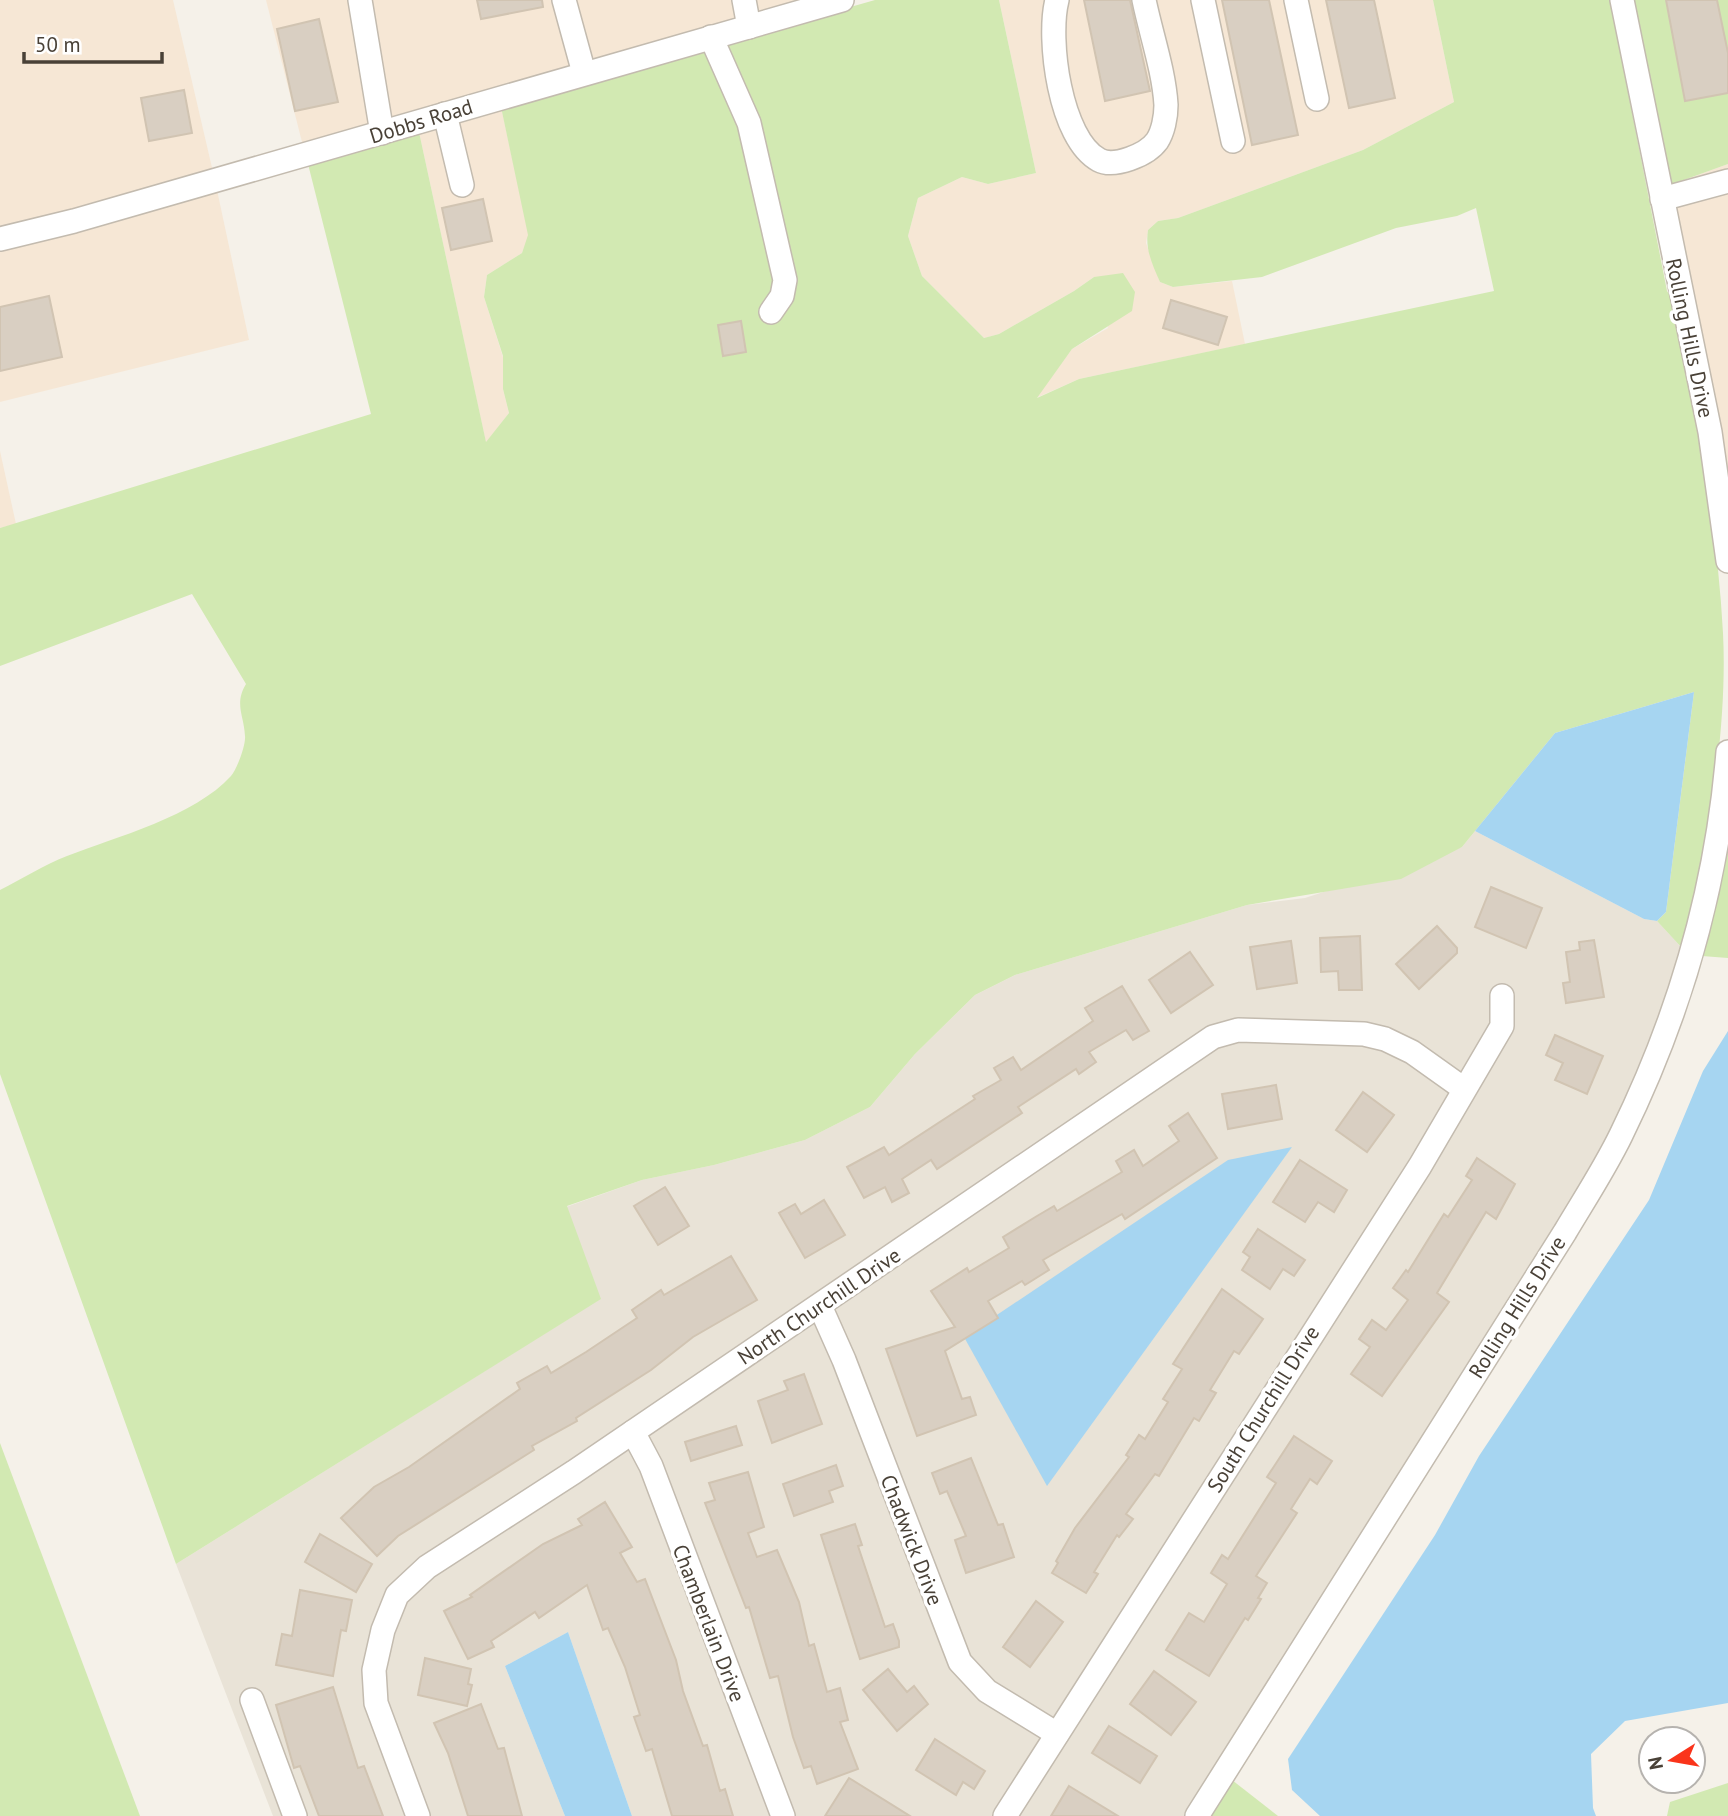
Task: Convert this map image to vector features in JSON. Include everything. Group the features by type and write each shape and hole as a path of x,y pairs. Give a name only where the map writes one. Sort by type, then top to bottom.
{"street":[{"path":"360,0 382,133"},
{"path":"564,0 584,73"},
{"path":"744,0 749,27"},
{"name":"Dobbs Road","path":"0,239 74,221 842,0"},
{"path":"1057,0 1053,14 1055,59 1063,100 1073,127 1085,148 1098,159 1111,164 1133,157 1156,143 1164,125 1165,99 1144,0"},
{"path":"1203,0 1233,141"},
{"path":"1296,0 1317,99"},
{"name":"Rolling Hills Drive","path":"1622,0 1710,432 1728,561"},
{"path":"711,37 749,123 785,280 782,296 771,312"},
{"path":"445,114 462,185"},
{"path":"1662,199 1728,181"},
{"name":"Rolling Hills Drive","path":"1197,1816 1565,1231 1621,1136 1665,1036 1686,975 1722,839 1728,752"},
{"name":"South Churchill Drive","path":"1005,1816 1420,1166 1502,1026 1502,996"},
{"name":"North Churchill Drive","path":"418,1816 376,1703 374,1670 383,1630 397,1595 427,1567 634,1432 1213,1037 1238,1030 1364,1034 1412,1052 1464,1089"},
{"name":"Chadwick Drive","path":"820,1306 845,1360 960,1662 987,1691 1057,1734"},
{"name":"Chamberlain Drive","path":"634,1432 650,1466 783,1816"},
{"path":"251,1700 295,1816"}],"shaded area":[{"path":"0,0 173,0 213,172 0,229"},
{"path":"266,0 808,0 303,146"},
{"path":"999,0 1433,0 1454,102 1363,150 1178,218 1158,221 1148,230 1146,243 1160,282 1173,287 1232,281 1245,344 1079,379 1036,398 1072,349 1108,328 1094,277 999,334 984,338 922,276 908,236 918,198 962,177 988,184 1036,173"},
{"path":"501,107 529,235 522,253 487,275 484,297 503,357 503,389 509,413 486,443 419,132"},
{"path":"1728,164 1728,480 1670,185"},
{"path":"217,190 249,340 0,402 0,248"},
{"path":"0,451 16,524 0,528"},
{"path":"1475,831 1644,919 1657,921 1682,948 1655,1033 1611,1133 1556,1227 1185,1816 632,1816 568,1632 505,1666 565,1816 273,1816 176,1564 600,1299 566,1207 642,1180 714,1165 805,1140 870,1107 915,1054 975,995 1015,975 1247,905 1305,898 1462,847"}],"green space":[{"path":"875,0 999,0 1036,173 988,184 962,177 918,198 908,236 922,276 984,338 999,334 1094,277 1123,273 1135,292 1132,311 1072,349 1037,398 1079,379 1494,291 1476,208 1457,216 1396,228 1262,277 1173,287 1160,282 1148,250 1148,230 1158,221 1178,218 1363,150 1454,102 1433,0 1610,0 1667,291 1671,297 1696,422 1720,590 1724,670 1719,750 1700,873 1682,948 1657,921 1666,912 1694,692 1555,733 1462,847 1401,879 1247,905 1015,975 975,995 915,1054 870,1107 805,1140 714,1165 642,1180 567,1206 601,1299 176,1564 0,1074 0,890 58,860 176,814 216,790 231,776 243,751 245,736 240,704 246,684 192,594 0,666 0,528 371,414 308,164 419,132 486,442 509,413 503,389 503,356 484,297 487,275 522,253 528,235 501,107"},
{"path":"1633,0 1728,0 1728,164 1670,185"},
{"path":"1728,833 1728,958 1702,956 1715,907"},
{"path":"0,1443 140,1816 0,1816"},
{"path":"1232,1780 1278,1816 1209,1816"},
{"path":"1728,1783 1728,1816 1667,1816 1670,1802 1691,1795 1707,1795 1707,1790"}],"water":[{"path":"1694,692 1666,912 1657,921 1644,919 1475,831 1555,733"},
{"path":"1728,1031 1728,1703 1625,1721 1591,1754 1593,1808 1596,1816 1320,1816 1292,1790 1288,1759 1435,1535 1479,1456 1649,1200 1703,1071"},
{"path":"1292,1147 1047,1486 964,1337 1228,1160"},
{"path":"568,1632 632,1816 565,1816 505,1666"}],"building":[{"path":"477,0 542,0 543,7 481,19"},
{"path":"1084,0 1130,0 1150,91 1105,101"},
{"path":"1222,0 1269,0 1298,135 1252,145"},
{"path":"1326,0 1374,0 1395,98 1349,108"},
{"path":"1666,0 1717,0 1728,53 1728,93 1685,101"},
{"path":"319,19 338,102 295,111 277,29"},
{"path":"184,90 192,133 149,141 141,98"},
{"path":"483,199 492,241 451,250 442,208"},
{"path":"49,296 62,357 0,371 0,307"},
{"path":"1171,300 1227,317 1218,345 1163,328"},
{"path":"741,321 746,352 723,356 718,325"},
{"path":"1491,887 1542,908 1526,948 1475,927"},
{"path":"1437,926 1457,948 1457,953 1419,989 1396,964"},
{"path":"1360,936 1362,990 1339,990 1338,971 1321,972 1320,938"},
{"path":"1594,940 1604,997 1566,1003 1563,983 1570,982 1566,952 1580,950 1579,942"},
{"path":"1291,941 1297,983 1257,989 1250,947"},
{"path":"1190,952 1213,985 1171,1013 1149,980"},
{"path":"1122,986 1149,1031 1133,1040 1126,1030 1089,1052 1096,1062 1079,1074 1076,1069 1018,1107 1022,1113 937,1169 931,1160 902,1179 909,1193 892,1202 885,1187 864,1198 847,1167 884,1147 889,1155 975,1099 973,1096 1001,1080 994,1068 1013,1057 1021,1070 1093,1021 1085,1008"},
{"path":"1555,1035 1603,1056 1587,1094 1555,1080 1563,1063 1546,1055"},
{"path":"1276,1085 1282,1119 1228,1129 1222,1094"},
{"path":"1363,1092 1394,1115 1367,1152 1336,1130"},
{"path":"1188,1113 1217,1158 1125,1219 1122,1214 1043,1260 1049,1270 1025,1285 1022,1281 988,1301 998,1318 945,1351 962,1399 970,1397 976,1415 917,1436 886,1349 955,1327 931,1291 967,1268 969,1272 1009,1248 1003,1237 1054,1206 1057,1211 1122,1172 1116,1161 1134,1150 1143,1166 1179,1141 1169,1126"},
{"path":"1477,1158 1515,1184 1496,1219 1486,1212 1437,1293 1449,1302 1382,1396 1351,1374 1370,1347 1359,1339 1372,1320 1386,1330 1408,1300 1393,1288 1406,1270 1408,1272 1444,1214 1448,1217 1472,1180 1466,1176"},
{"path":"1300,1160 1347,1190 1334,1212 1318,1202 1305,1222 1273,1202"},
{"path":"665,1187 689,1226 658,1245 634,1206"},
{"path":"824,1200 845,1235 805,1258 779,1213 795,1204 801,1214"},
{"path":"1258,1229 1305,1260 1294,1276 1283,1269 1270,1289 1242,1270 1250,1257 1243,1252"},
{"path":"731,1256 757,1300 693,1337 651,1370 576,1418 577,1421 532,1446 534,1450 398,1536 377,1556 341,1518 374,1487 409,1467 520,1389 517,1383 547,1366 551,1373 637,1318 632,1310 661,1290 664,1295"},
{"path":"1222,1289 1263,1319 1239,1354 1234,1351 1210,1390 1216,1393 1199,1421 1194,1418 1159,1476 1155,1474 1126,1514 1133,1519 1119,1537 1117,1535 1094,1572 1098,1574 1086,1593 1052,1573 1058,1563 1056,1561 1075,1528 1129,1457 1126,1455 1139,1435 1145,1439 1168,1402 1163,1399 1182,1369 1173,1364"},
{"path":"804,1374 822,1424 772,1443 758,1401 788,1390 784,1381"},
{"path":"736,1426 742,1445 691,1461 685,1442"},
{"path":"1294,1436 1332,1461 1317,1484 1310,1479 1291,1509 1297,1513 1256,1576 1267,1583 1258,1598 1261,1599 1248,1620 1245,1618 1209,1676 1166,1650 1189,1613 1204,1622 1227,1584 1211,1573 1222,1555 1228,1559 1276,1483 1267,1477"},
{"path":"971,1458 998,1525 1003,1524 1014,1557 966,1573 955,1540 966,1536 947,1491 940,1494 932,1473"},
{"path":"836,1465 843,1486 829,1491 833,1502 794,1516 783,1484"},
{"path":"748,1472 764,1527 748,1533 757,1557 777,1550 799,1602 809,1646 814,1644 827,1692 840,1688 848,1720 840,1722 858,1769 817,1784 811,1766 804,1768 793,1737 778,1676 770,1678 749,1607 746,1608 705,1503 715,1500 709,1483"},
{"path":"605,1502 632,1547 620,1553 637,1582 645,1579 676,1660 683,1691 703,1746 707,1745 720,1791 725,1789 733,1816 672,1816 652,1749 646,1751 634,1717 640,1715 625,1667 608,1628 603,1630 587,1585 539,1618 535,1612 491,1641 494,1647 468,1659 444,1611 472,1597 470,1595 543,1544 582,1525 578,1519"},
{"path":"855,1524 862,1545 858,1546 885,1627 893,1624 899,1641 899,1647 860,1659 821,1535"},
{"path":"320,1534 372,1564 356,1592 305,1562"},
{"path":"300,1590 352,1600 346,1631 341,1630 333,1676 276,1665 282,1634 292,1636"},
{"path":"1036,1601 1063,1622 1030,1667 1003,1647"},
{"path":"425,1658 471,1669 468,1684 472,1685 467,1706 418,1695"},
{"path":"888,1669 907,1692 914,1686 928,1704 897,1731 863,1690"},
{"path":"1154,1671 1196,1702 1171,1735 1130,1704"},
{"path":"333,1687 358,1768 364,1766 383,1816 319,1816 300,1766 294,1768 276,1705"},
{"path":"481,1704 498,1749 504,1748 522,1816 468,1816 448,1753 434,1723"},
{"path":"1109,1726 1157,1756 1140,1783 1092,1753"},
{"path":"935,1739 985,1771 974,1789 963,1782 956,1795 916,1770"},
{"path":"849,1778 910,1816 825,1816"},
{"path":"1069,1786 1118,1816 1051,1816"}]}
